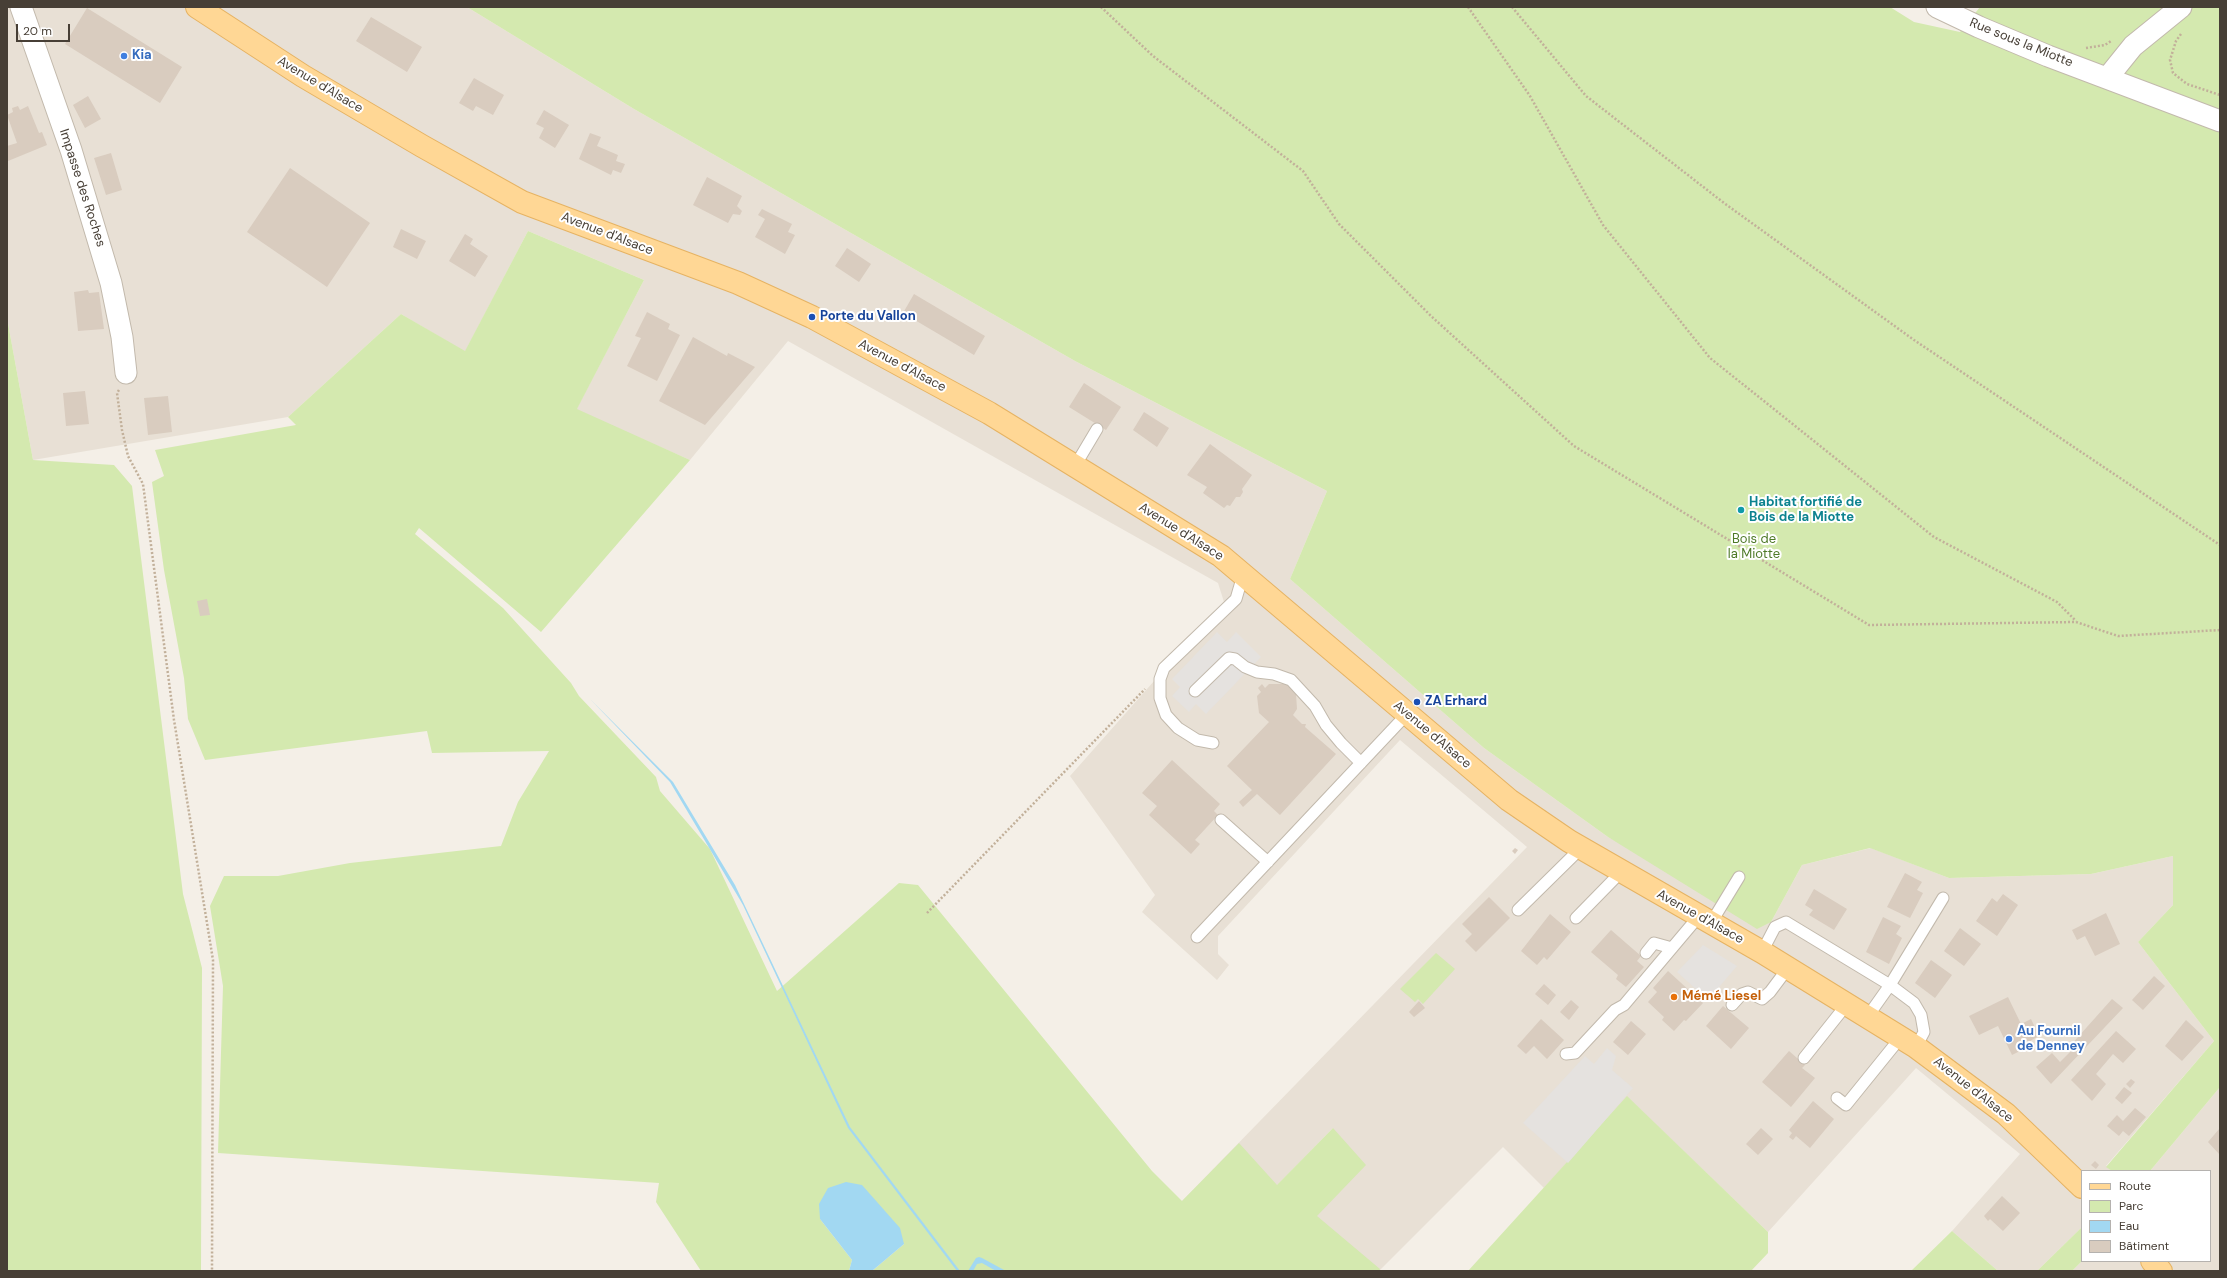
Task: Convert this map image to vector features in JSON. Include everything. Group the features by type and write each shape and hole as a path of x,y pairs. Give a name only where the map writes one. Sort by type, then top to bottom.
{"main road":[{"name":"Avenue d'Alsace","path":"197,7 310,80 522,202 738,283 812,317 989,413 1221,556 1509,800 1581,848 1762,952 1909,1042 2006,1114 2081,1186"},
{"path":"2153,1262 2161,1271"}],"street":[{"name":"Impasse des Roches","path":"21,7 71,150 111,283 122,337 126,372"},
{"name":"Rue sous la Miotte","path":"1937,7 1978,27 2220,121"},
{"path":"2108,77 2133,46 2181,7"}],"lane":[{"path":"1075,466 1097,429"},
{"path":"1213,743 1197,740 1178,728 1166,715 1160,698 1160,679 1164,668 1236,599 1243,575"},
{"path":"1195,691 1229,658 1235,659 1245,667 1257,672 1274,674 1291,680 1315,706 1326,725 1336,737 1361,763"},
{"path":"1197,937 1407,714"},
{"path":"1221,820 1268,862"},
{"path":"1518,910 1581,848"},
{"path":"1576,918 1621,872"},
{"path":"1566,1054 1576,1053 1615,1010 1624,1005 1672,948 1705,920 1738,877"},
{"path":"1868,1016 1890,985 1943,898"},
{"path":"1762,952 1775,927 1786,922 1890,985 1914,1002 1921,1015 1924,1032 1909,1042 1846,1105 1838,1098"},
{"path":"1646,953 1654,943 1672,948"},
{"path":"1732,1005 1742,994 1748,992 1762,999 1770,992 1788,968"},
{"path":"1804,1058 1847,1004"}],"path":[{"path":"1101,7 1153,56 1303,171 1339,224 1431,316 1574,446 1869,625 2076,622 2118,636 2220,630"},
{"path":"1468,7 1530,96 1603,225 1710,358 1934,537 2057,602 2076,622"},
{"path":"1512,7 1586,96 1724,203 1914,340 2220,545"},
{"path":"2183,31 2176,40 2170,60 2173,73 2187,84 2220,95"},
{"path":"2084,49 2104,45 2117,37"},
{"path":"126,372 117,393 122,430 128,456 143,484 174,720 213,960 212,1271"},
{"path":"927,914 1149,685 1160,679"}],"shaded area":[{"path":"7,7 467,7 634,109 1075,361 1327,491 1290,579 1484,748 1608,837 1771,922 1802,865 1871,848 1949,878 2091,874 2173,856 2173,905 2138,942 2214,1041 2106,1166 2111,1170 2081,1170 2081,1228 2037,1271 1998,1271 1952,1231 2020,1154 1916,1068 1768,1232 1627,1097 1544,1188 1503,1147 1379,1271 1263,1271 1333,1128 1222,1242 1182,1201 1527,847 1400,740 1218,936 1218,954 1229,965 1217,980 1142,912 1155,895 1070,776 1224,602 1218,583 788,341 690,460 576,410 644,280 528,231 465,352 401,314 288,417 33,460 7,318"},
{"path":"1217,632 1227,642 1236,632 1261,657 1206,714 1196,704 1189,712 1172,696 1180,687 1172,679"},
{"path":"1703,945 1737,966 1708,1000 1677,972"},
{"path":"1607,1048 1616,1056 1612,1070 1633,1088 1568,1163 1523,1123 1585,1056 1594,1064"},
{"path":"2220,1087 2220,1271 2072,1271 2081,1262 2211,1262 2211,1170 2151,1170"}],"green space":[{"name":"Bois de la Miotte","path":"467,7 1890,7 1914,22 1960,32 1980,7 2220,7 2220,1087 2151,1170 2110,1170 2106,1167 2214,1041 2138,942 2173,905 2173,856 2091,874 1949,878 1870,848 1802,865 1771,922 1757,929 1608,837 1484,748 1290,579 1327,491 1075,361 634,109"},
{"path":"528,231 644,280 577,409 690,460 541,632 419,528 415,534 503,608 571,683 579,696 656,777 660,791 710,849 777,991 899,883 918,885 1152,1171 1182,1201 1239,1143 1277,1185 1333,1128 1366,1165 1317,1216 1380,1269 1379,1271 872,1271 904,1244 820,1219 852,1260 849,1271 701,1271 656,1202 659,1183 218,1153 223,986 210,906 224,876 278,876 350,863 501,846 518,802 549,751 432,753 427,731 205,760 188,719 184,678 164,570 152,482 164,476 155,450 296,425 288,417 401,314 465,351"},
{"path":"7,318 33,460 114,465 132,486 183,894 202,968 201,1271 7,1271"},
{"path":"1436,953 1455,969 1423,1004 1418,999 1415,1002 1400,989"},
{"path":"1627,1096 1768,1232 1768,1253 1751,1271 1468,1271"},
{"path":"2081,1228 2081,1262 2072,1271 2037,1271"},
{"path":"1952,1231 1998,1271 1911,1271"}],"water":[{"path":"590,699 673,782 735,885 850,1127 960,1271 957,1271 848,1128 743,905 670,782"},
{"path":"846,1182 862,1185 900,1228 904,1244 872,1271 849,1271 852,1260 820,1219 819,1204 828,1188"},
{"path":"979,1257 1006,1271 996,1271 982,1263 977,1264 973,1271 968,1271 976,1258"}],"building":[{"name":"Kia","path":"87,8 182,67 160,103 65,44"},
{"path":"371,17 422,47 407,72 356,41"},
{"path":"474,78 504,95 493,115 476,106 473,111 459,103"},
{"path":"88,96 101,119 85,128 73,105"},
{"path":"18,106 20,110 28,106 39,133 42,132 47,145 8,161 7,146 17,143 7,115 13,112 12,108"},
{"path":"544,110 569,125 555,148 539,138 544,128 536,124"},
{"path":"590,133 601,137 597,146 618,155 616,161 625,164 621,173 613,170 611,175 579,159"},
{"path":"111,153 122,190 106,195 94,158"},
{"path":"290,168 370,223 327,287 247,232"},
{"path":"707,177 742,196 737,206 742,211 740,215 733,214 728,223 693,205"},
{"path":"762,209 792,224 788,232 795,235 785,254 755,237 765,219 758,215"},
{"path":"401,229 426,241 417,259 393,247"},
{"path":"465,234 473,239 470,244 488,256 475,277 449,261"},
{"path":"847,248 871,264 859,282 835,266"},
{"path":"88,290 89,293 99,292 104,329 78,331 74,292"},
{"path":"914,294 985,336 974,355 903,313"},
{"path":"647,312 670,324 668,329 680,335 657,381 627,366 641,338 635,336"},
{"path":"693,337 727,356 728,353 755,367 705,425 659,401"},
{"path":"1084,383 1121,407 1106,430 1069,407"},
{"path":"85,391 89,424 66,426 63,393"},
{"path":"168,396 172,432 148,435 144,398"},
{"path":"1144,412 1169,428 1157,447 1133,430"},
{"path":"1210,444 1252,475 1242,489 1243,492 1240,497 1236,497 1230,506 1227,505 1224,508 1203,493 1207,487 1187,475"},
{"path":"207,599 210,615 200,616 197,601"},
{"path":"1262,684 1265,688 1269,684 1287,684 1296,694 1297,709 1293,715 1302,724 1306,724 1305,727 1336,754 1280,815 1257,794 1243,807 1239,802 1252,790 1227,766 1269,722 1259,713 1257,696 1261,692 1258,688"},
{"path":"1172,760 1220,804 1214,811 1218,815 1195,840 1200,844 1191,854 1149,815 1157,806 1142,793"},
{"path":"1515,848 1518,850 1515,854 1512,851"},
{"path":"1905,873 1922,882 1917,890 1923,893 1910,918 1887,907"},
{"path":"1814,889 1847,909 1834,930 1809,915 1813,910 1805,905"},
{"path":"2003,894 2018,905 1997,936 1976,921 1992,898 1997,902"},
{"path":"1489,897 1510,918 1476,952 1465,941 1472,934 1462,924"},
{"path":"2106,913 2120,944 2095,956 2085,936 2077,940 2072,930"},
{"path":"1550,914 1571,932 1547,960 1544,957 1537,965 1521,951"},
{"path":"1883,917 1901,926 1896,934 1902,938 1889,964 1866,952"},
{"path":"1960,928 1981,944 1964,966 1944,951"},
{"path":"1611,930 1641,956 1637,961 1644,967 1626,987 1616,979 1618,975 1591,952"},
{"path":"1931,960 1952,975 1935,998 1915,983"},
{"name":"Mémé Liesel","path":"1668,971 1703,1003 1674,1031 1662,1020 1664,1017 1648,1002 1657,992 1653,988"},
{"path":"2154,976 2165,986 2143,1010 2132,1000"},
{"path":"1544,984 1556,995 1548,1005 1535,994"},
{"path":"2008,997 2021,1024 2031,1019 2039,1036 2030,1041 2032,1045 2012,1055 1998,1026 1979,1035 1969,1016"},
{"path":"2112,999 2123,1008 2051,1084 2036,1067 2052,1053 2060,1062 2073,1049 2070,1046"},
{"path":"1571,1000 1579,1007 1569,1020 1560,1012"},
{"path":"1419,1001 1425,1008 1414,1017 1409,1012"},
{"path":"1723,1006 1749,1028 1731,1049 1706,1026"},
{"path":"1541,1019 1564,1040 1547,1059 1534,1046 1526,1054 1517,1046"},
{"path":"2186,1020 2204,1037 2182,1061 2165,1046"},
{"path":"1631,1021 1646,1034 1628,1055 1613,1042"},
{"path":"2116,1031 2136,1049 2123,1063 2113,1054 2096,1074 2106,1084 2092,1101 2071,1080"},
{"path":"1789,1051 1805,1065 1802,1068 1815,1078 1791,1107 1762,1082"},
{"path":"2131,1079 2135,1082 2130,1088 2126,1084"},
{"path":"2124,1087 2132,1093 2122,1104 2115,1098"},
{"path":"1813,1101 1834,1119 1810,1148 1796,1136 1793,1140 1789,1137 1792,1133 1789,1130"},
{"path":"2135,1108 2146,1117 2129,1136 2123,1131 2119,1136 2107,1126 2117,1115 2123,1121"},
{"path":"1761,1128 1773,1139 1758,1155 1746,1144"},
{"path":"2220,1128 2220,1155 2208,1142"},
{"path":"2095,1161 2099,1165 2096,1169 2091,1165"},
{"path":"2002,1196 2020,1213 2003,1231 1990,1219 1988,1221 1984,1216"}],"place":[{"name":"Kia","path":"124,56"},
{"name":"Porte du Vallon","path":"812,317"},
{"name":"Habitat fortifié de Bois de la Miotte","path":"1741,510"},
{"name":"ZA Erhard","path":"1417,702"},
{"name":"Mémé Liesel","path":"1674,997"},
{"name":"Au Fournil de Denney","path":"2009,1039"}]}
